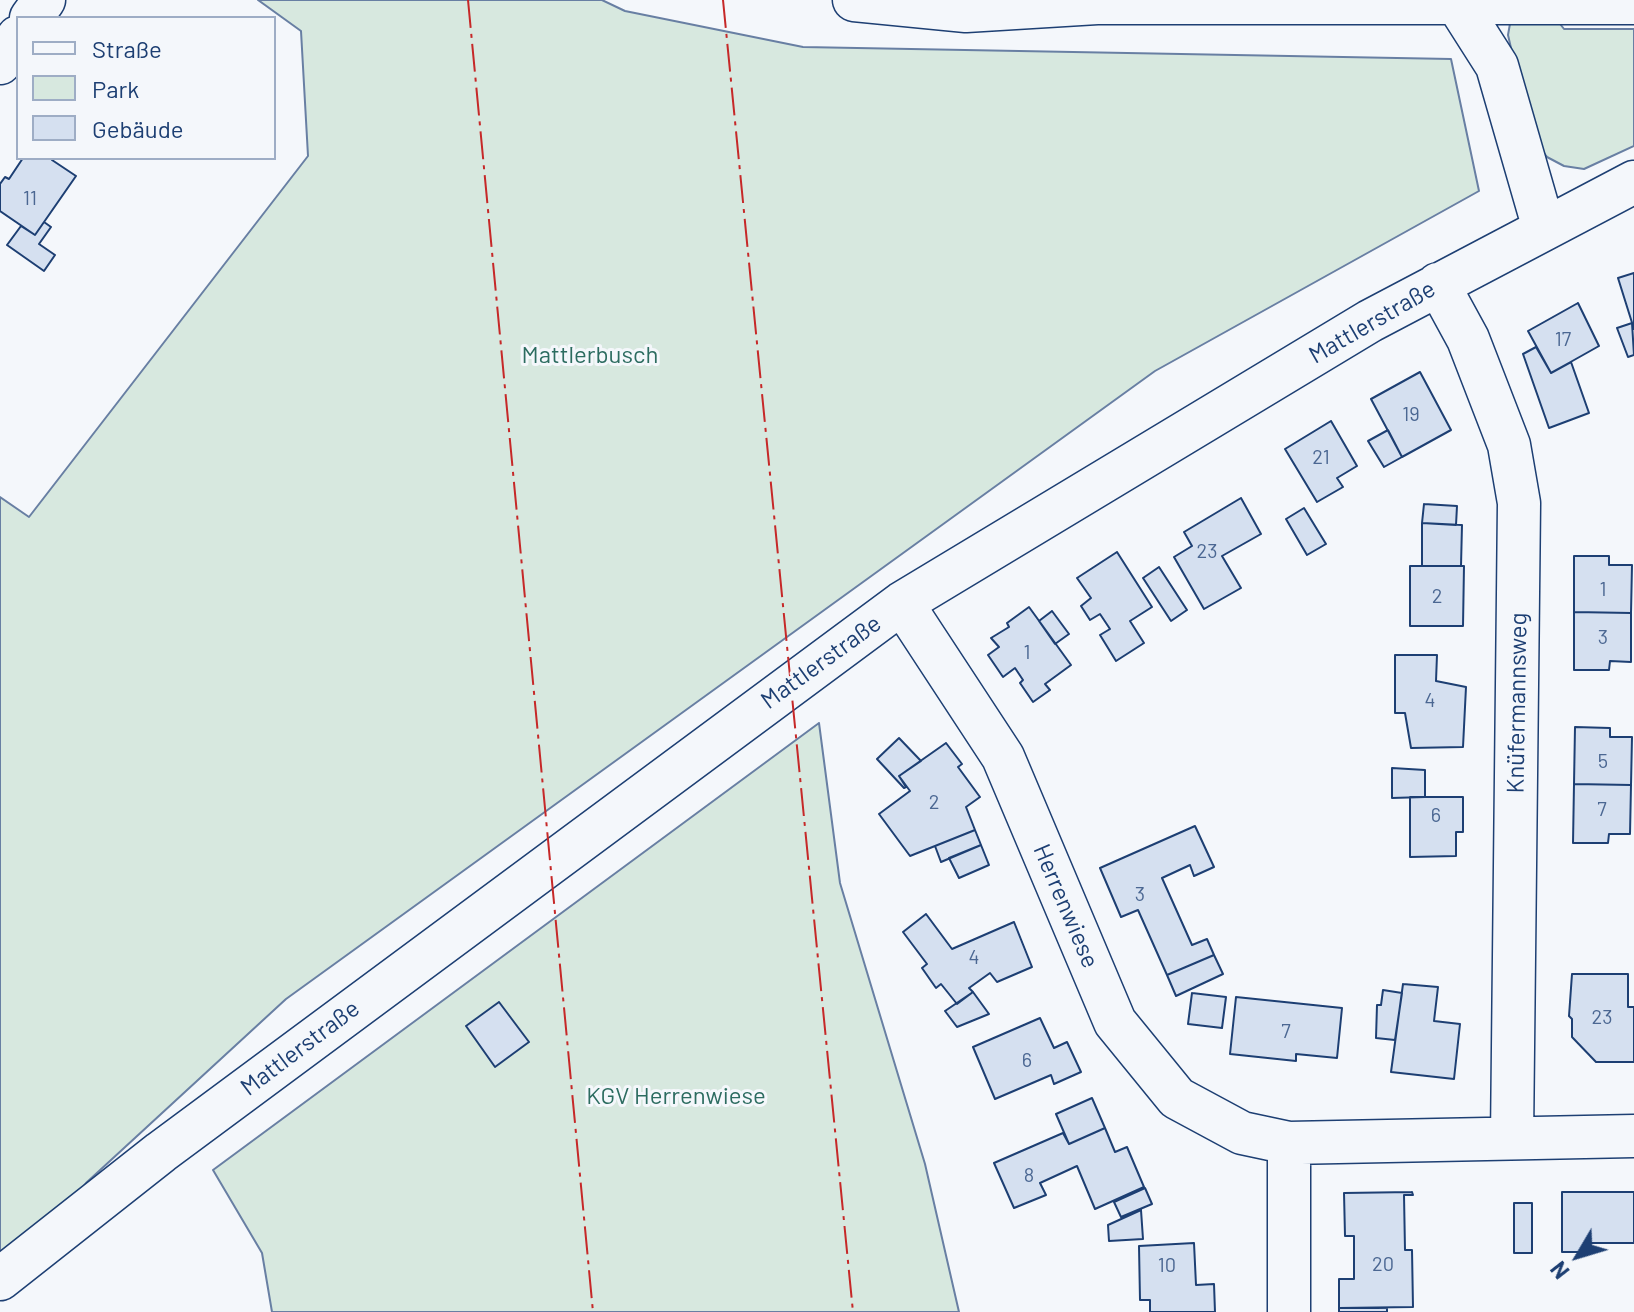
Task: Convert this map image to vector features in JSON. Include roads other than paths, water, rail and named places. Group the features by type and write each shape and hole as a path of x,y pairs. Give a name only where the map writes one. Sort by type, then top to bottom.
{"street":[{"path":"854,0 939,4 966,11 1097,3 1634,3"},
{"path":"1456,2 1497,66 1544,229"},
{"path":"0,63 16,40"},
{"name":"Mattlerstraße","path":"0,1279 475,918 902,603 1370,321 1634,182"},
{"name":"Knüfermannsweg","path":"1438,284 1468,339 1509,445 1519,503 1512,1138"},
{"name":"Herrenwiese","path":"902,603 1003,757 1115,1022 1177,1098 1242,1133 1289,1143 1634,1136"},
{"path":"1289,1143 1289,1312"}],"park label":[{"name":"Mattlerbusch","path":"590,355"},
{"name":"KGV Herrenwiese","path":"676,1096"}]}
